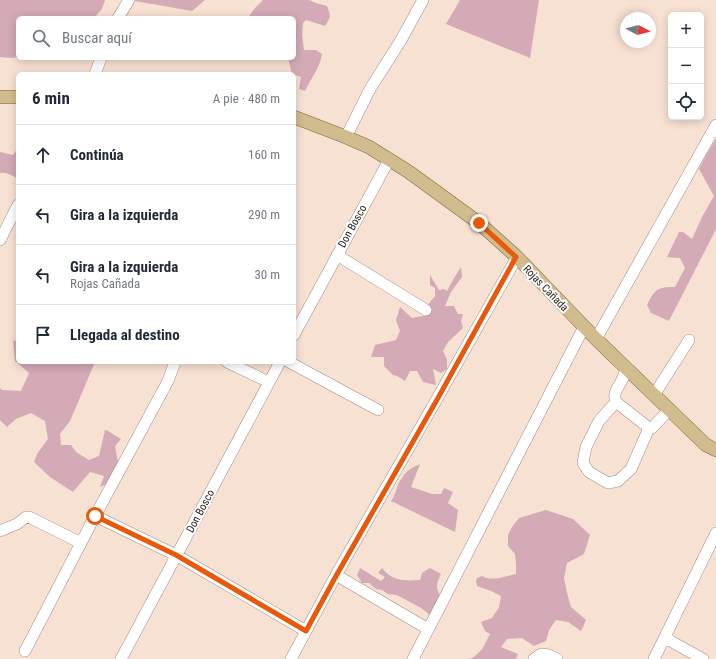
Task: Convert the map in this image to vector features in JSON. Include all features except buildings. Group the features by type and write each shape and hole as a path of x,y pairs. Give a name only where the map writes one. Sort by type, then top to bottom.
{"main road":[{"path":"0,97 16,97"},
{"name":"Rojas Cañada","path":"296,120 346,137 369,147 409,172 479,223 516,257 668,410 706,445 716,450"}],"street":[{"path":"119,16 129,0"},
{"path":"346,137 370,89 401,40 423,0"},
{"path":"96,72 100,60"},
{"path":"596,339 716,125"},
{"name":"Don Bosco","path":"296,331 389,160"},
{"path":"0,240 16,209"},
{"path":"337,255 426,310"},
{"path":"291,659 336,576 438,398 516,257"},
{"path":"413,659 584,327"},
{"path":"654,395 689,340"},
{"path":"25,650 168,381 175,364"},
{"path":"231,364 270,382"},
{"name":"Don Bosco","path":"121,659 279,364"},
{"path":"293,364 378,410"},
{"path":"626,369 623,379 614,394 614,398 616,402 649,428"},
{"path":"616,402 599,421 586,446 582,463 589,472 608,483 618,481 630,469 649,428 652,428 668,410"},
{"path":"95,516 176,555 306,631"},
{"path":"0,531 17,524 26,517 29,517 81,543"},
{"path":"654,659 716,533"},
{"path":"336,576 428,629"},
{"path":"665,638 703,659"},
{"path":"534,659 541,654 549,655 557,659"}],"shaded area":[{"path":"0,0 105,0 102,9 96,16 16,16 16,57 0,57"},
{"path":"135,0 205,0 192,11"},
{"path":"263,0 309,0 327,6 330,16 325,26 306,20 303,23 302,35 304,50 316,50 322,54 317,68 305,91 299,89 301,77 296,75 296,72 292,72 288,60 296,60 296,16 249,16"},
{"path":"460,0 539,0 530,58 446,24"},
{"path":"716,139 716,229 669,321 651,313 647,305 652,295 660,288 675,287 685,268 680,258 667,257 679,232 683,232 692,239 714,196 699,169"},
{"path":"16,151 16,178 0,173 0,152 13,155"},
{"path":"461,267 462,277 451,292 445,306 454,306 458,314 463,314 461,321 463,328 448,342 443,351 447,360 447,369 441,373 433,369 436,385 423,382 417,371 410,371 405,381 393,375 384,366 384,357 371,357 375,345 396,340 400,331 396,320 400,307 412,318 428,315 429,309 426,307 435,296 435,288 430,285 430,275 439,290 444,289 447,291"},
{"path":"13,340 16,341 16,362"},
{"path":"18,364 94,364 70,421 60,434 61,445 71,445 76,452 89,460 99,456 105,430 121,439 115,446 118,462 109,483 100,487 104,476 90,472 73,492 50,477 34,462 37,454 48,439 45,421 31,413 16,419 7,427 0,420 0,388 2,390 21,391 29,373"},
{"path":"420,464 411,487 432,494 441,494 444,488 453,492 448,503 458,510 455,532 391,501 399,483 406,473"},
{"path":"546,510 573,519 590,535 584,554 567,563 564,578 571,607 586,620 581,631 568,622 556,620 549,630 546,641 534,646 522,638 507,639 501,647 518,654 516,659 470,659 480,651 490,634 485,631 481,622 492,618 499,607 501,596 477,586 477,578 482,576 494,579 516,574 515,554 508,546 508,535 519,518"},
{"path":"360,568 381,581 385,577 378,573 382,568 394,578 420,580 422,573 430,568 441,574 437,587 442,599 430,615 421,608 397,595 388,594 382,590 376,589 369,583 362,583 357,575"}],"route":[{"path":"95,516 176,555 306,631 516,257 479,223"}]}
